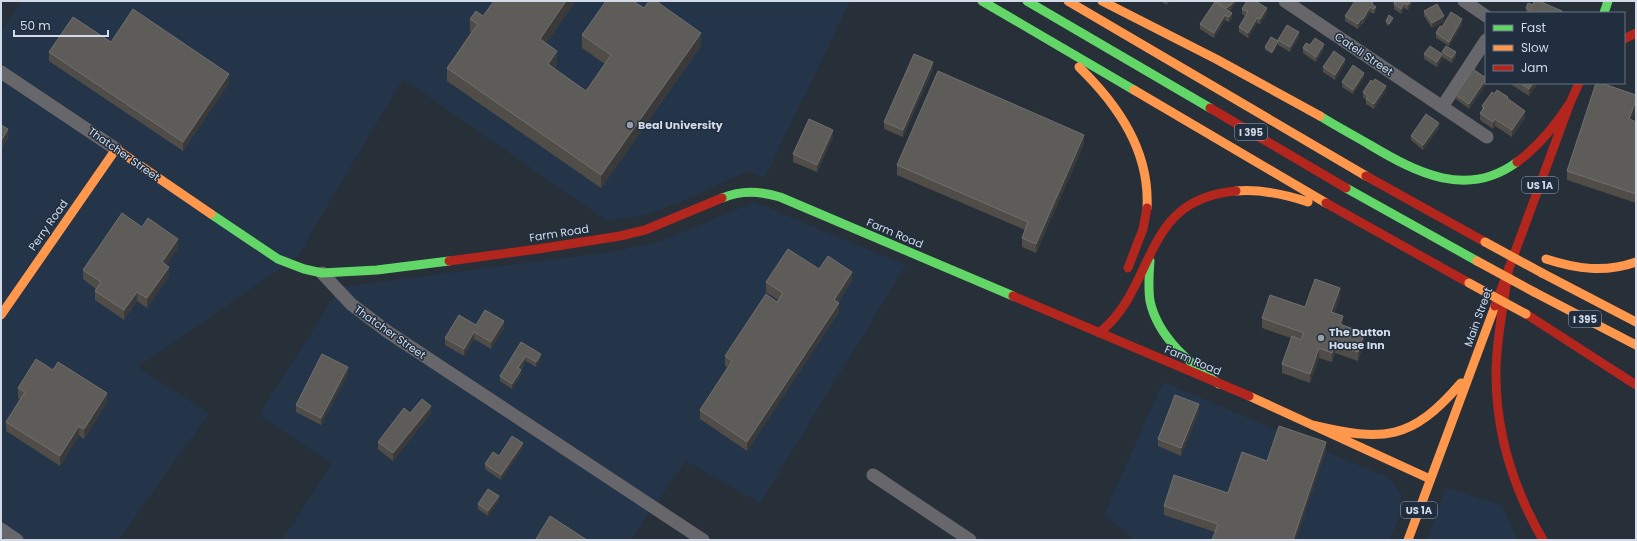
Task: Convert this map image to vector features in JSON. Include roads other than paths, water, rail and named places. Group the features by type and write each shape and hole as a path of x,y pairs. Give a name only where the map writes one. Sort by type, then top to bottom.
{"main road":[{"path":"982,1 1402,246 1526,314 1616,360"},
{"name":"I 395","path":"1027,1 1324,175 1477,261 1636,345"},
{"name":"I 395","path":"1068,1 1410,201 1486,238 1542,272 1636,322"},
{"path":"1102,1 1253,79 1391,157 1419,171 1439,178 1458,181 1475,180 1491,176 1506,169 1527,155 1542,141 1557,123 1570,103"},
{"path":"1604,12 1608,1"},
{"path":"1015,19 1071,60 1104,91 1119,112 1135,144 1145,175 1147,209 1142,234 1123,277"},
{"path":"1625,38 1636,32"},
{"name":"US 1A","path":"1570,103 1579,84"},
{"name":"Main Street","path":"1408,540 1570,103"},
{"name":"Thatcher Street","path":"116,149 278,259 299,268 322,272"},
{"name":"Perry Road","path":"1,315 116,149"},
{"path":"1099,334 1113,323 1123,308 1155,243 1170,222 1193,202 1218,192 1247,190 1273,192 1297,198 1402,246"},
{"name":"Farm Road","path":"322,272 377,270 544,248 620,236 656,226 733,194 740,192 756,192 782,198 795,203 1219,384 1430,479"},
{"path":"1486,238 1527,252"},
{"path":"1155,243 1150,258 1148,284 1151,308 1156,322 1178,351 1194,366 1219,384"},
{"path":"1543,258 1575,267 1596,270 1615,268 1636,262"},
{"path":"1509,266 1496,358 1497,406 1511,469 1528,510 1543,540"},
{"path":"1099,334 1108,311"},
{"path":"1526,314 1636,385"},
{"path":"1312,425 1343,432 1374,435 1390,434 1405,430 1418,424 1438,408 1470,371"}],"street":[{"name":"Catell Street","path":"1285,1 1487,137"},
{"path":"1464,1 1485,15"},
{"path":"1442,106 1485,42"},
{"name":"Thatcher Street","path":"1,72 116,149"},
{"name":"Thatcher Street","path":"322,272 351,304 371,320 703,540"},
{"path":"873,475 970,540"},
{"path":"1,529 17,540"}],"place":[{"name":"Beal University","path":"630,125"},
{"name":"The Dutton House Inn","path":"1321,338"}]}
